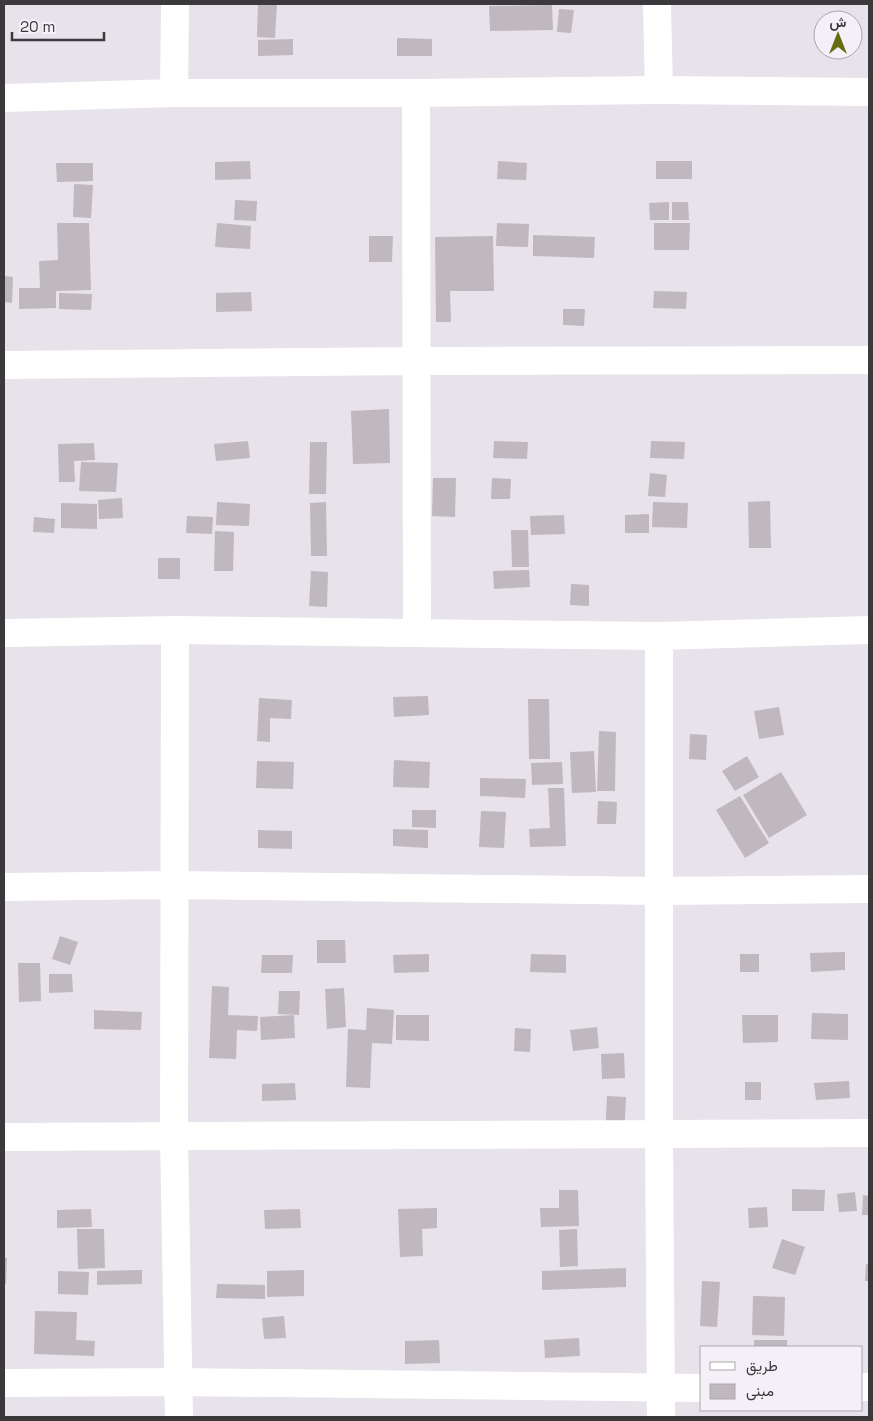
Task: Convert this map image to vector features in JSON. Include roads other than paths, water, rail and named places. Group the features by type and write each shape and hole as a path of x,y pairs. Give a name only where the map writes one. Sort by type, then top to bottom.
{"street":[{"path":"174,4 174,93"},
{"path":"658,4 658,90"},
{"path":"4,98 174,93 658,90 869,92"},
{"path":"416,93 417,632"},
{"path":"4,365 416,360 869,360"},
{"path":"175,630 174,1136 179,1417"},
{"path":"4,633 175,630 658,636 869,630"},
{"path":"658,636 660,891 658,1135 661,1417"},
{"path":"4,887 174,885 660,891 869,889"},
{"path":"4,1137 658,1135 869,1132"},
{"path":"4,1383 179,1382 700,1388"}]}
